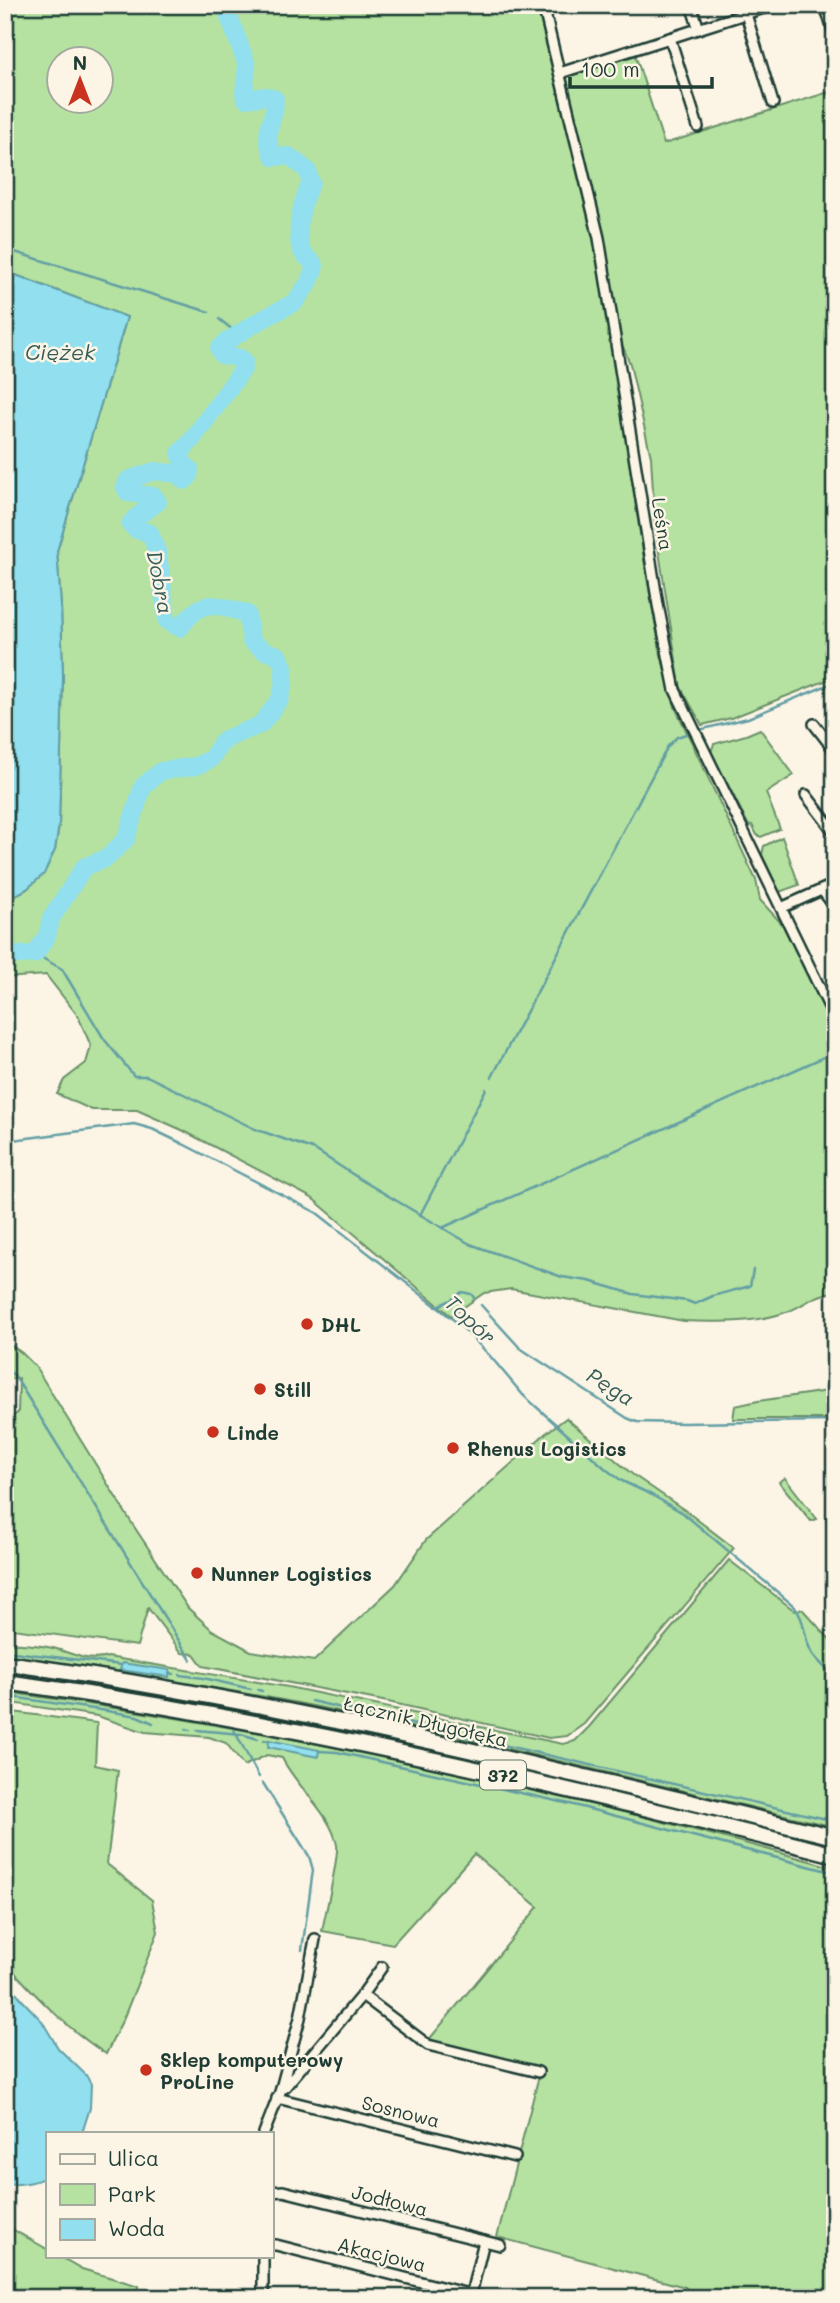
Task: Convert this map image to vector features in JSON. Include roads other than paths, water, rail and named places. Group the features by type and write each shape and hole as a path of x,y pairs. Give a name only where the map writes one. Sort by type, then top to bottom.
{"main road":[{"name":"Łącznik Długołęka","path":"5,1663 355,1724 835,1837"},
{"name":"Łącznik Długołęka","path":"5,1682 237,1718 381,1747 835,1855"}],"street":[{"name":"Leśna","path":"543,5 599,238 675,691 835,1018"},
{"path":"691,5 699,29"},
{"path":"560,73 773,5"},
{"path":"825,5 835,37"},
{"path":"746,14 773,103"},
{"path":"670,38 698,127"},
{"path":"814,724 835,751"},
{"path":"806,795 835,833"},
{"path":"781,908 835,884"},
{"path":"822,890 835,907"},
{"path":"264,2132 279,2095 300,2018 315,1939"},
{"path":"279,2095 382,1967"},
{"path":"362,1995 428,2045 538,2072"},
{"name":"Sosnowa","path":"279,2095 516,2157"},
{"name":"Jodłowa","path":"273,2192 283,2191 500,2245"},
{"path":"471,2296 484,2241"},
{"name":"Akacjowa","path":"273,2245 484,2298"},
{"path":"263,2258 263,2298"}],"water":[{"name":"Ciężek","path":"5,271 127,317 57,551 63,676 59,825 55,850 44,874 27,889 5,901"},
{"path":"122,1663 170,1670 169,1677 120,1670"},
{"path":"269,1740 319,1750 318,1757 268,1747"},
{"path":"5,1977 42,2021 58,2048 86,2075 91,2084 90,2108 82,2132 46,2132 46,2177 32,2182 5,2185"}],"waterway":[{"name":"Dobra","path":"5,956 35,954 47,936 51,919 84,867 107,858 126,839 143,786 161,771 196,766 211,759 221,743 260,725 280,699 284,667 278,655 265,651 251,641 247,614 209,605 196,611 180,628 167,621 158,554 150,533 135,529 130,524 158,502 154,496 128,493 125,487 128,480 154,471 178,474 184,481 189,477 190,469 183,463 180,453 243,369 244,361 222,355 219,349 254,324 295,302 310,281 315,266 302,251 299,241 300,215 311,183 307,170 289,156 274,157 268,134 275,99 266,96 246,99 244,94 247,65 228,14 231,5"},
{"path":"5,249 209,312"},
{"name":"Dobra","path":"302,292 308,297"},
{"path":"219,319 238,334"},
{"path":"699,730 748,718 835,682"},
{"path":"492,1077 668,746 677,737 689,733"},
{"path":"35,954 62,969 104,1039 134,1076 147,1076 255,1129 315,1150 470,1244 562,1277 589,1281 633,1294 695,1304 750,1286 753,1270"},
{"path":"442,1228 835,1052"},
{"path":"420,1215 486,1089"},
{"name":"Topór","path":"5,1141 134,1124 152,1129 183,1144 317,1213 459,1324 523,1395 607,1470 622,1481 683,1513 794,1606 801,1617 812,1653 835,1678"},
{"name":"Pęga","path":"436,1307 462,1292 471,1294 475,1299"},
{"name":"Pęga","path":"481,1305 520,1348 637,1422 835,1421"},
{"path":"5,1369 14,1375 191,1660"},
{"path":"5,1651 121,1665"},
{"path":"169,1673 174,1674"},
{"path":"180,1675 203,1678"},
{"path":"203,1678 251,1689"},
{"path":"258,1690 262,1691"},
{"path":"5,1696 137,1716 153,1723"},
{"path":"311,1701 835,1821"},
{"path":"186,1729 190,1730"},
{"path":"197,1730 241,1734 258,1739"},
{"path":"234,1730 259,1777"},
{"path":"264,1740 269,1741"},
{"path":"319,1751 337,1752 570,1804 835,1873"},
{"path":"263,1783 309,1856 313,1870 302,1950"}],"place":[{"name":"DHL","path":"307,1324"},
{"name":"Still","path":"260,1389"},
{"name":"Linde","path":"213,1432"},
{"name":"Rhenus Logistics","path":"453,1448"},
{"name":"Nunner Logistics","path":"197,1573"},
{"name":"Sklep komputerowy ProLine","path":"146,2070"}]}
